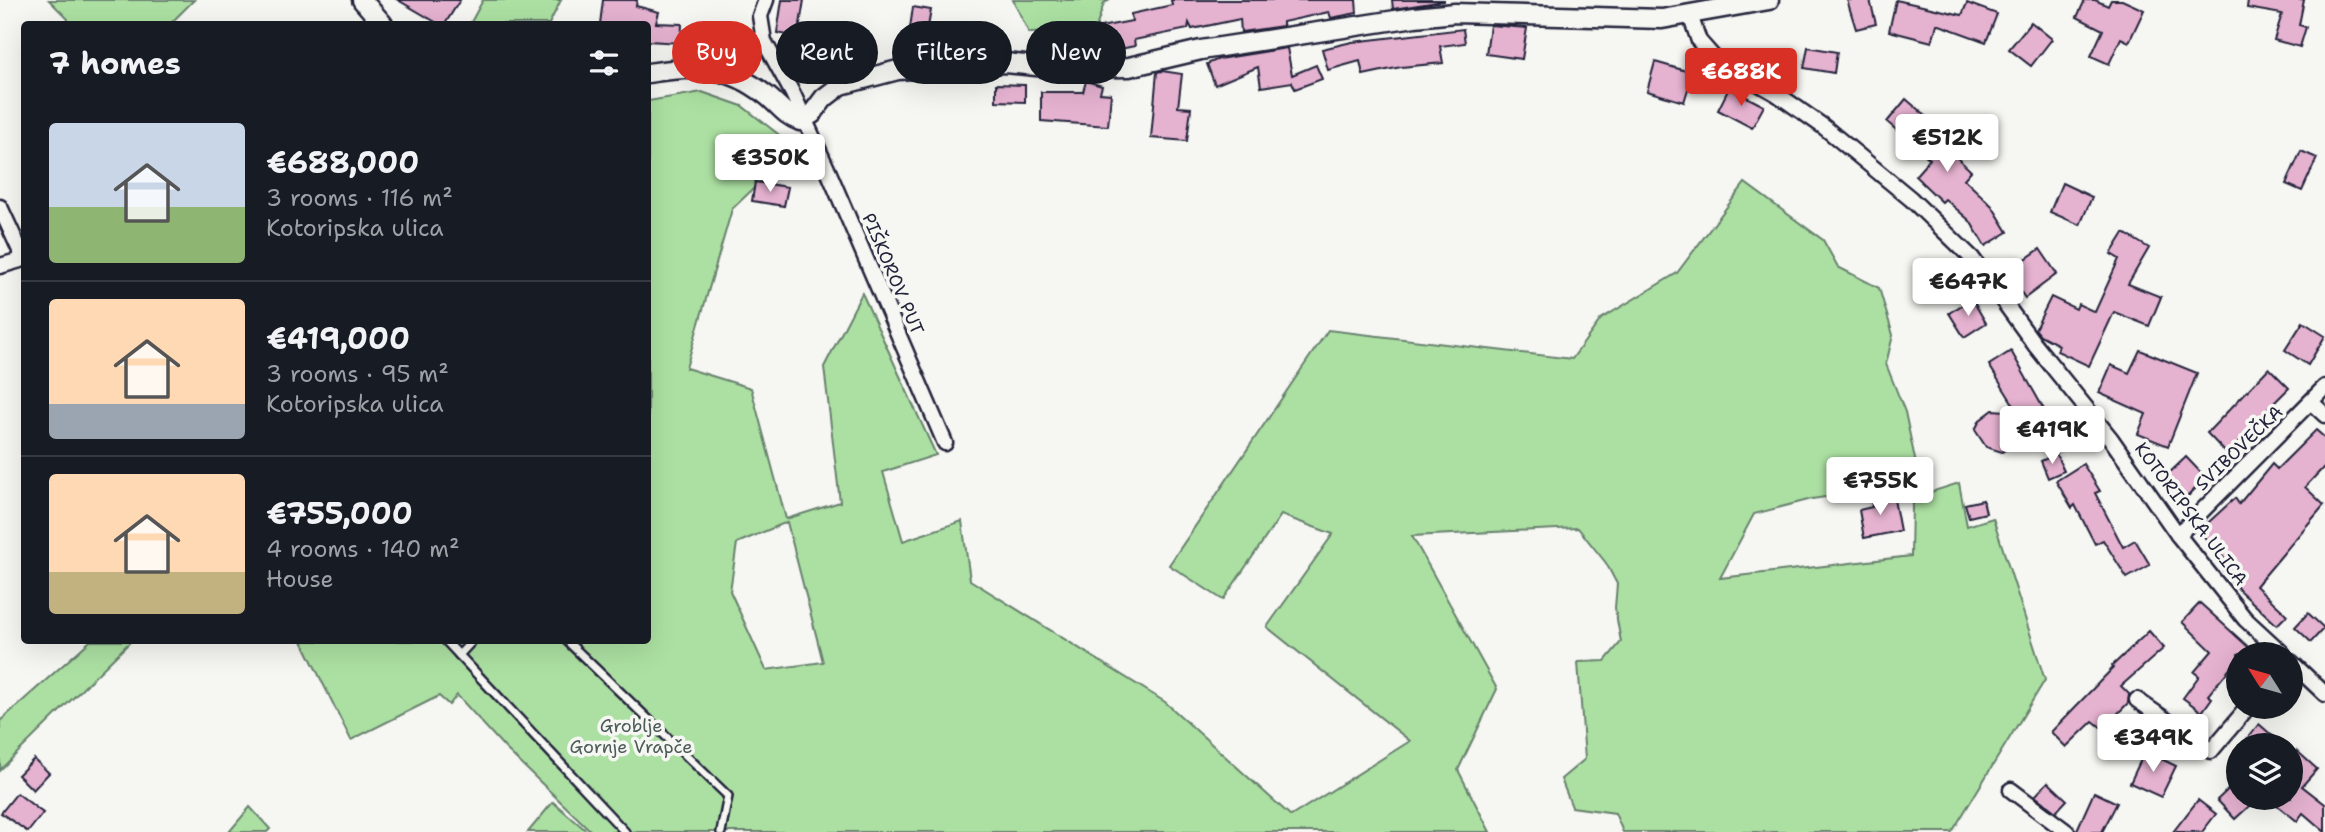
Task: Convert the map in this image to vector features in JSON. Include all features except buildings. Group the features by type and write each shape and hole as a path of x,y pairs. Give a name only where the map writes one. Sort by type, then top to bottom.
{"street":[{"path":"362,0 380,21"},
{"name":"PIŠKOROV PUT","path":"766,0 760,16 761,33 805,120 945,443"},
{"path":"651,72 690,66 715,71 744,81 793,119 805,120 824,98 841,85 898,70 1005,64 1056,68 1129,67 1201,50 1455,13 1634,19 1690,15 1769,0"},
{"name":"KOTORIPSKA ULICA","path":"1690,15 1699,41 1714,58 1777,94 1824,127 1911,199 1972,258 2035,345 2111,439 2178,535 2245,619 2270,642"},
{"path":"0,207 21,252"},
{"path":"0,265 21,260"},
{"name":"SVIBOVEČKA","path":"2178,535 2325,387"},
{"path":"2312,403 2325,415"},
{"path":"2303,673 2325,694"},
{"path":"2137,700 2211,751 2238,719"},
{"path":"2011,790 2067,832"}],"lane":[{"path":"449,644 625,832"},
{"path":"459,655 469,644"},
{"path":"570,644 728,796 721,832"}],"green space":[{"path":"49,0 194,0 173,21 68,19"},
{"path":"483,0 561,0 550,21 472,21"},
{"path":"1013,0 1110,0 1104,3 1098,21 1026,21 1026,27"},
{"name":"Groblje Gornje Vrapče","path":"702,92 742,106 796,148 732,209 686,368 751,388 786,519 840,502 824,367 862,293 936,455 883,472 903,541 962,521 970,580 1165,702 1291,816 1410,741 1267,627 1333,534 1281,515 1223,600 1169,565 1328,330 1572,359 1601,319 1677,273 1745,183 1823,240 1838,267 1879,288 1893,335 1886,364 1905,412 1920,483 1812,499 1754,514 1720,578 1911,556 1912,506 1918,496 1959,483 1967,526 1993,518 2045,680 1952,832 1623,832 1615,813 1572,807 1561,779 1585,759 1578,662 1605,661 1621,642 1615,608 1617,584 1606,563 1578,528 1412,536 1497,689 1458,770 1490,832 592,832 505,748 457,695 449,705 439,696 351,740 303,644 651,644 651,100","holes":["787,522 823,662 766,670 730,591 737,543"]},
{"path":"87,644 128,644 0,770 0,721"},
{"path":"553,802 588,832 528,832"},
{"path":"250,807 270,829 267,832 229,832"}]}
